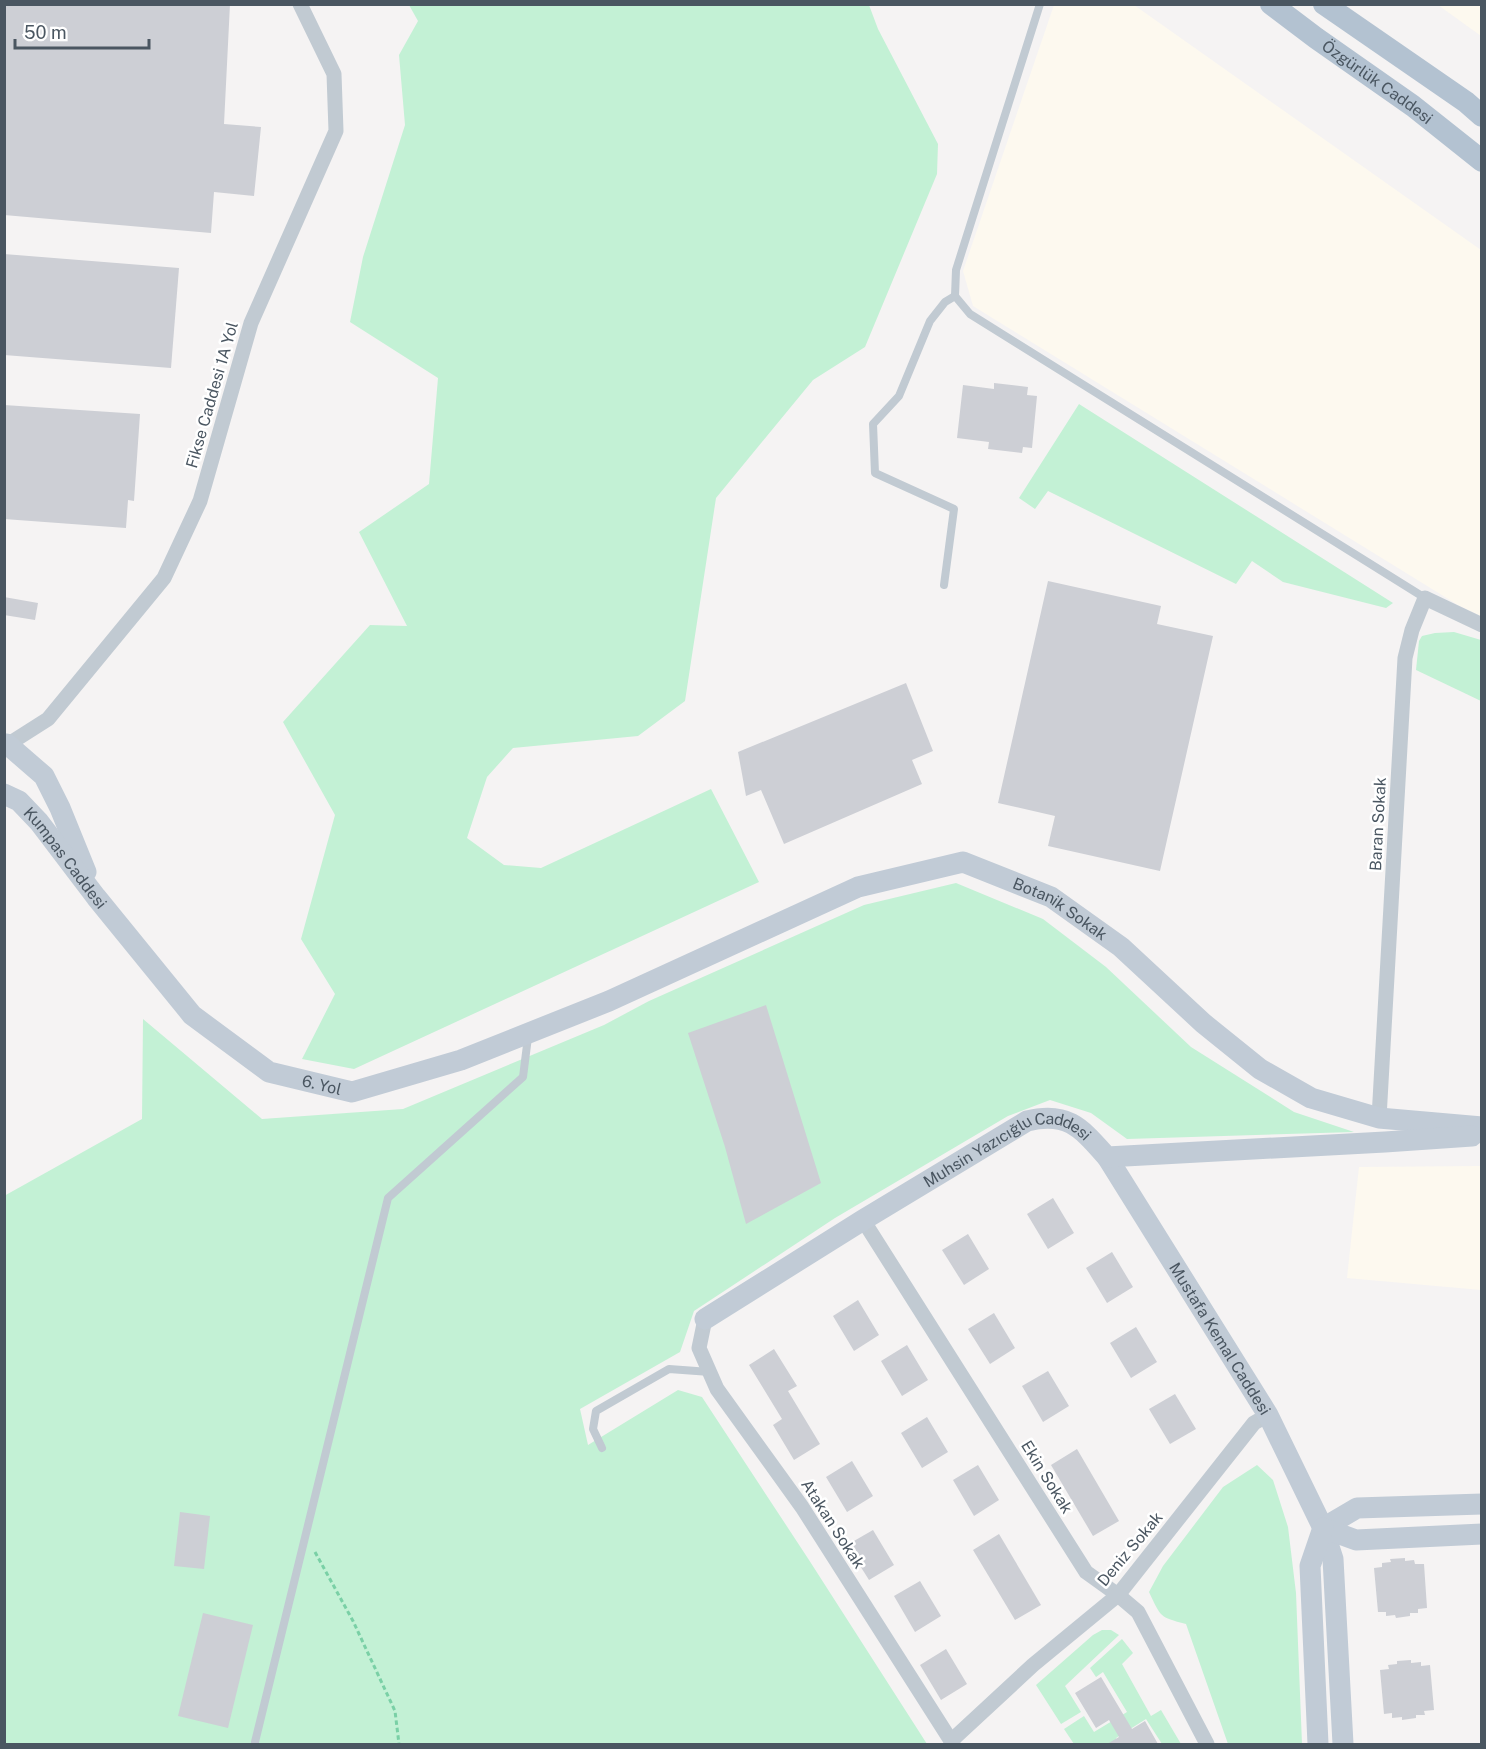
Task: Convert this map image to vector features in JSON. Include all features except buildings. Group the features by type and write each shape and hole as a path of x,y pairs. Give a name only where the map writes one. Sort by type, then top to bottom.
{"main road":[{"name":"Özgürlük Caddesi","path":"1271,4 1413,106 1482,161"},
{"name":"Özgürlük Caddesi","path":"1324,4 1466,102 1482,116"}],"street":[{"name":"Fikse Caddesi 1A Yol","path":"5,745 48,719 164,578 200,501 251,323 336,131 334,74 300,4"},
{"path":"1425,598 1482,625"},
{"name":"Baran Sokak","path":"1379,1118 1405,658 1412,630 1425,598"},
{"name":"Kumpas Caddesi","path":"5,745 44,776 60,808 96,897"},
{"name":"Kumpas Caddesi","path":"4,794 19,801 39,822 96,897"},
{"name":"Botanik Sokak","path":"609,1001 858,887 963,862 1051,897 1121,947 1203,1023 1260,1068 1311,1098 1379,1118 1482,1127"},
{"name":"6. Yol","path":"96,897 192,1015 269,1072 352,1092 461,1060 609,1001"},
{"name":"Muhsin Yazıcığlu Caddesi","path":"705,1319 1027,1120 1056,1117 1065,1120 1077,1126 1107,1157 1385,1143 1482,1135"},
{"name":"Mustafa Kemal Caddesi","path":"1107,1157 1269,1415 1323,1528 1333,1560 1343,1744"},
{"name":"Ekin Sokak","path":"863,1220 1086,1572 1138,1612 1207,1744"},
{"name":"Atakan Sokak","path":"705,1319 699,1348 717,1389 802,1507 952,1743"},
{"name":"Deniz Sokak","path":"952,1743 1033,1665 1118,1595 1254,1423 1269,1415"},
{"path":"1318,1744 1310,1566 1323,1528 1358,1508 1482,1504"},
{"path":"1323,1528 1356,1540 1482,1534"}],"lane":[{"path":"1040,4 956,270 955,296 970,314 1425,598"},
{"path":"944,585 954,509 875,473 873,424 899,396 930,321 945,302 955,296"},
{"path":"255,1742 388,1198 523,1077 528,1033"},
{"path":"602,1448 592,1429 596,1411 669,1369 710,1372"}],"path":[{"path":"306,1535 353,1621 395,1711 399,1744"}],"shaded area":[{"path":"1054,5 1134,5 1481,250 1481,616 1458,605 973,306 963,271"},
{"path":"1438,5 1481,5 1481,36"},
{"path":"1481,1166 1481,1290 1347,1278 1359,1167"}],"green space":[{"path":"409,5 869,5 878,29 938,144 937,174 865,347 813,380 716,498 685,701 638,736 513,748 487,777 467,838 504,865 541,868 711,789 759,882 354,1069 302,1059 335,994 301,939 335,815 283,722 370,625 407,626 359,532 429,484 438,378 350,322 363,257 405,125 399,55 418,21"},
{"path":"1079,404 1393,603 1386,608 1283,582 1252,561 1236,584 1048,491 1035,509 1019,498"},
{"path":"1454,632 1481,640 1481,701 1416,670 1419,641 1422,636"},
{"path":"956,883 1043,919 1106,967 1191,1047 1294,1112 1354,1132 1127,1139 1091,1113 1050,1100 1008,1116 835,1218 694,1311 680,1352 580,1409 588,1445 678,1390 702,1397 927,1744 5,1744 4,1196 142,1119 143,1019 262,1119 403,1109 604,1025 649,1001 864,905"},
{"path":"1257,1465 1273,1480 1288,1527 1296,1593 1302,1744 1228,1744 1186,1624 1162,1615 1149,1592 1163,1566 1223,1487"},
{"path":"1102,1630 1111,1630 1119,1635 1065,1686 1081,1712 1061,1724 1036,1685 1093,1635"},
{"path":"1122,1639 1133,1653 1122,1664 1151,1716 1161,1710 1181,1744 1162,1744 1146,1719 1116,1738 1119,1744 1074,1744 1064,1729 1084,1716 1094,1732 1127,1712 1103,1672 1096,1677 1090,1668"}]}
